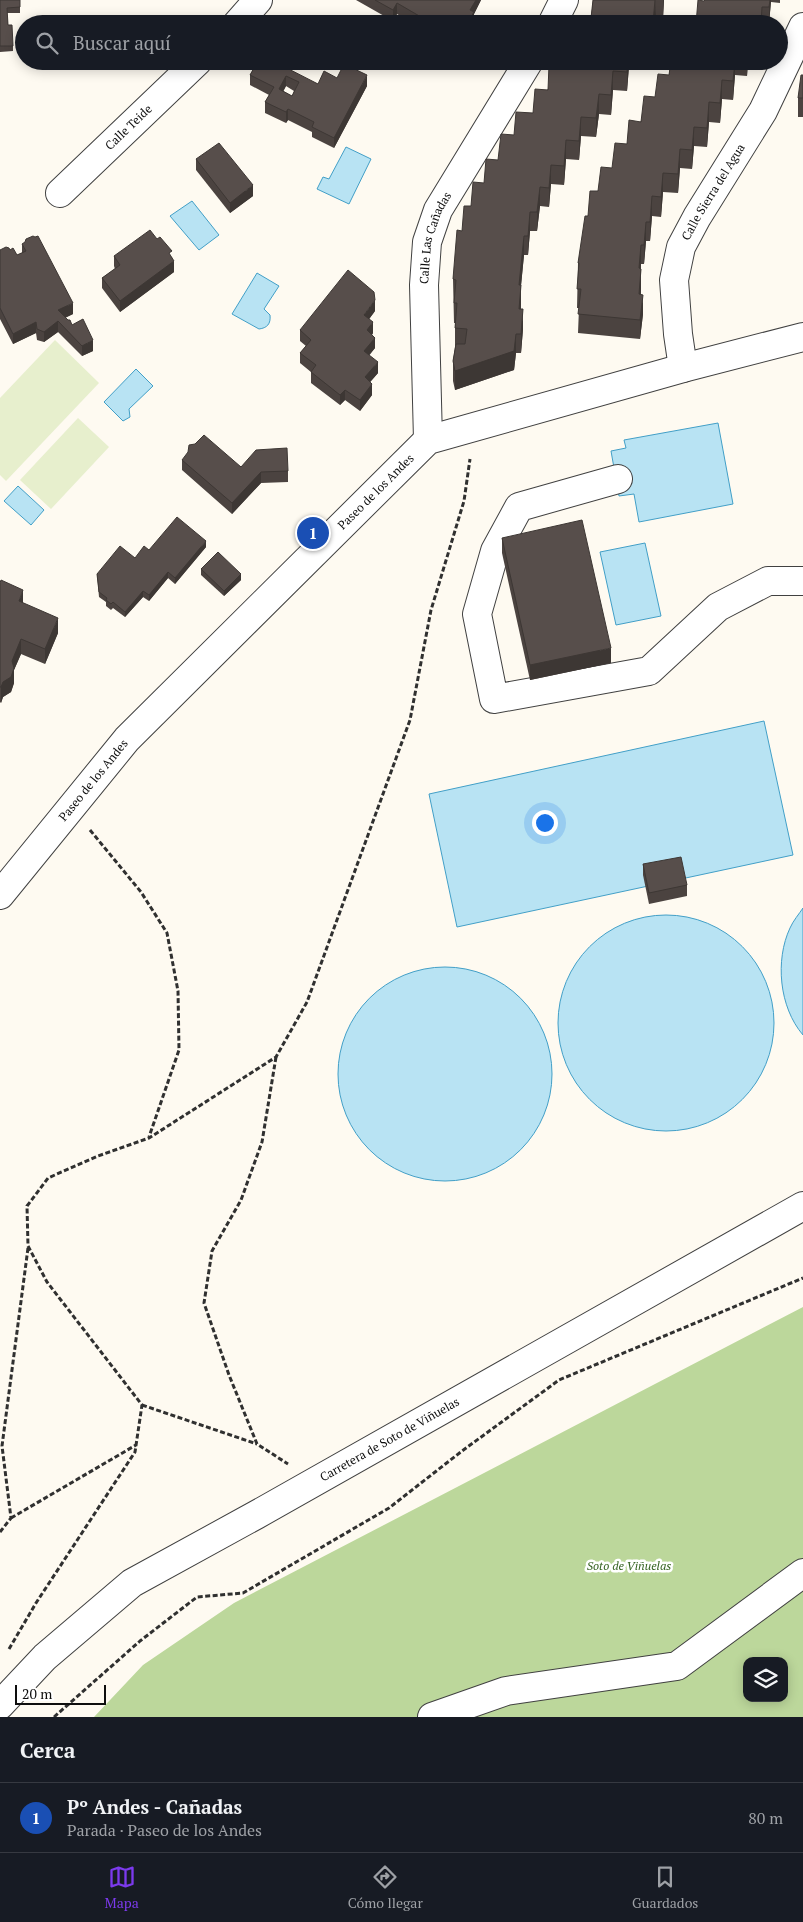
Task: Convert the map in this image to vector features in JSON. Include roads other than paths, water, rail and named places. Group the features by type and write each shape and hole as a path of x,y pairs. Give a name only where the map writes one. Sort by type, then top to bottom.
{"street":[{"path":"245,15 258,0"},
{"path":"556,15 564,0"},
{"name":"Calle Sierra del Agua","path":"788,58 803,27"},
{"name":"Calle Teide","path":"60,193 189,70"},
{"name":"Calle Las Cañadas","path":"428,440 424,285 427,242 438,210 524,70"},
{"name":"Calle Sierra del Agua","path":"683,368 678,334 674,280 681,247 697,216 763,111 783,70"},
{"name":"Paseo de los Andes","path":"0,895 127,738 428,440 683,368 803,337"},
{"path":"618,478 519,507 495,551 478,614 494,699 649,671 718,607 768,580 803,580"},
{"name":"Carretera de Soto de Viñuelas","path":"0,1705 45,1657 132,1583 803,1206"},
{"path":"432,1717 506,1691 677,1666 803,1573"}],"water":[{"path":"346,147 371,159 349,204 317,189 323,177 329,179"},
{"path":"192,201 219,235 199,250 170,216"},
{"path":"257,273 279,286 264,309 270,315 269,323 266,327 259,329 232,314"},
{"path":"136,369 153,386 129,409 130,417 123,421 104,402"},
{"path":"718,423 733,504 639,522 634,494 619,496 611,451 626,448 624,440"},
{"path":"18,486 44,510 31,525 4,501"},
{"path":"645,543 661,616 616,625 600,552"},
{"path":"764,721 793,855 457,927 429,794"},
{"path":"803,908 803,1035 795,1024 784,997 781,969 785,941 791,925"},
{"path":"666,915 687,917 717,928 742,947 761,972 772,1002 774,1023 772,1044 761,1074 742,1099 717,1118 687,1129 666,1131 645,1129 615,1118 590,1099 571,1074 560,1044 558,1023 560,1002 571,972 590,947 615,928 645,917"},
{"path":"434,967 456,967 476,971 496,979 521,998 540,1023 548,1043 552,1074 548,1105 540,1125 521,1150 496,1169 476,1177 456,1181 434,1181 414,1177 394,1169 377,1157 362,1142 350,1125 342,1105 338,1085 338,1063 342,1043 350,1023 362,1006 377,991 394,979 414,971"}],"place":[{"name":"Pº Andes - Cañadas","path":"313,533"}],"park label":[{"name":"Soto de Viñuelas","path":"629,1566"}]}
